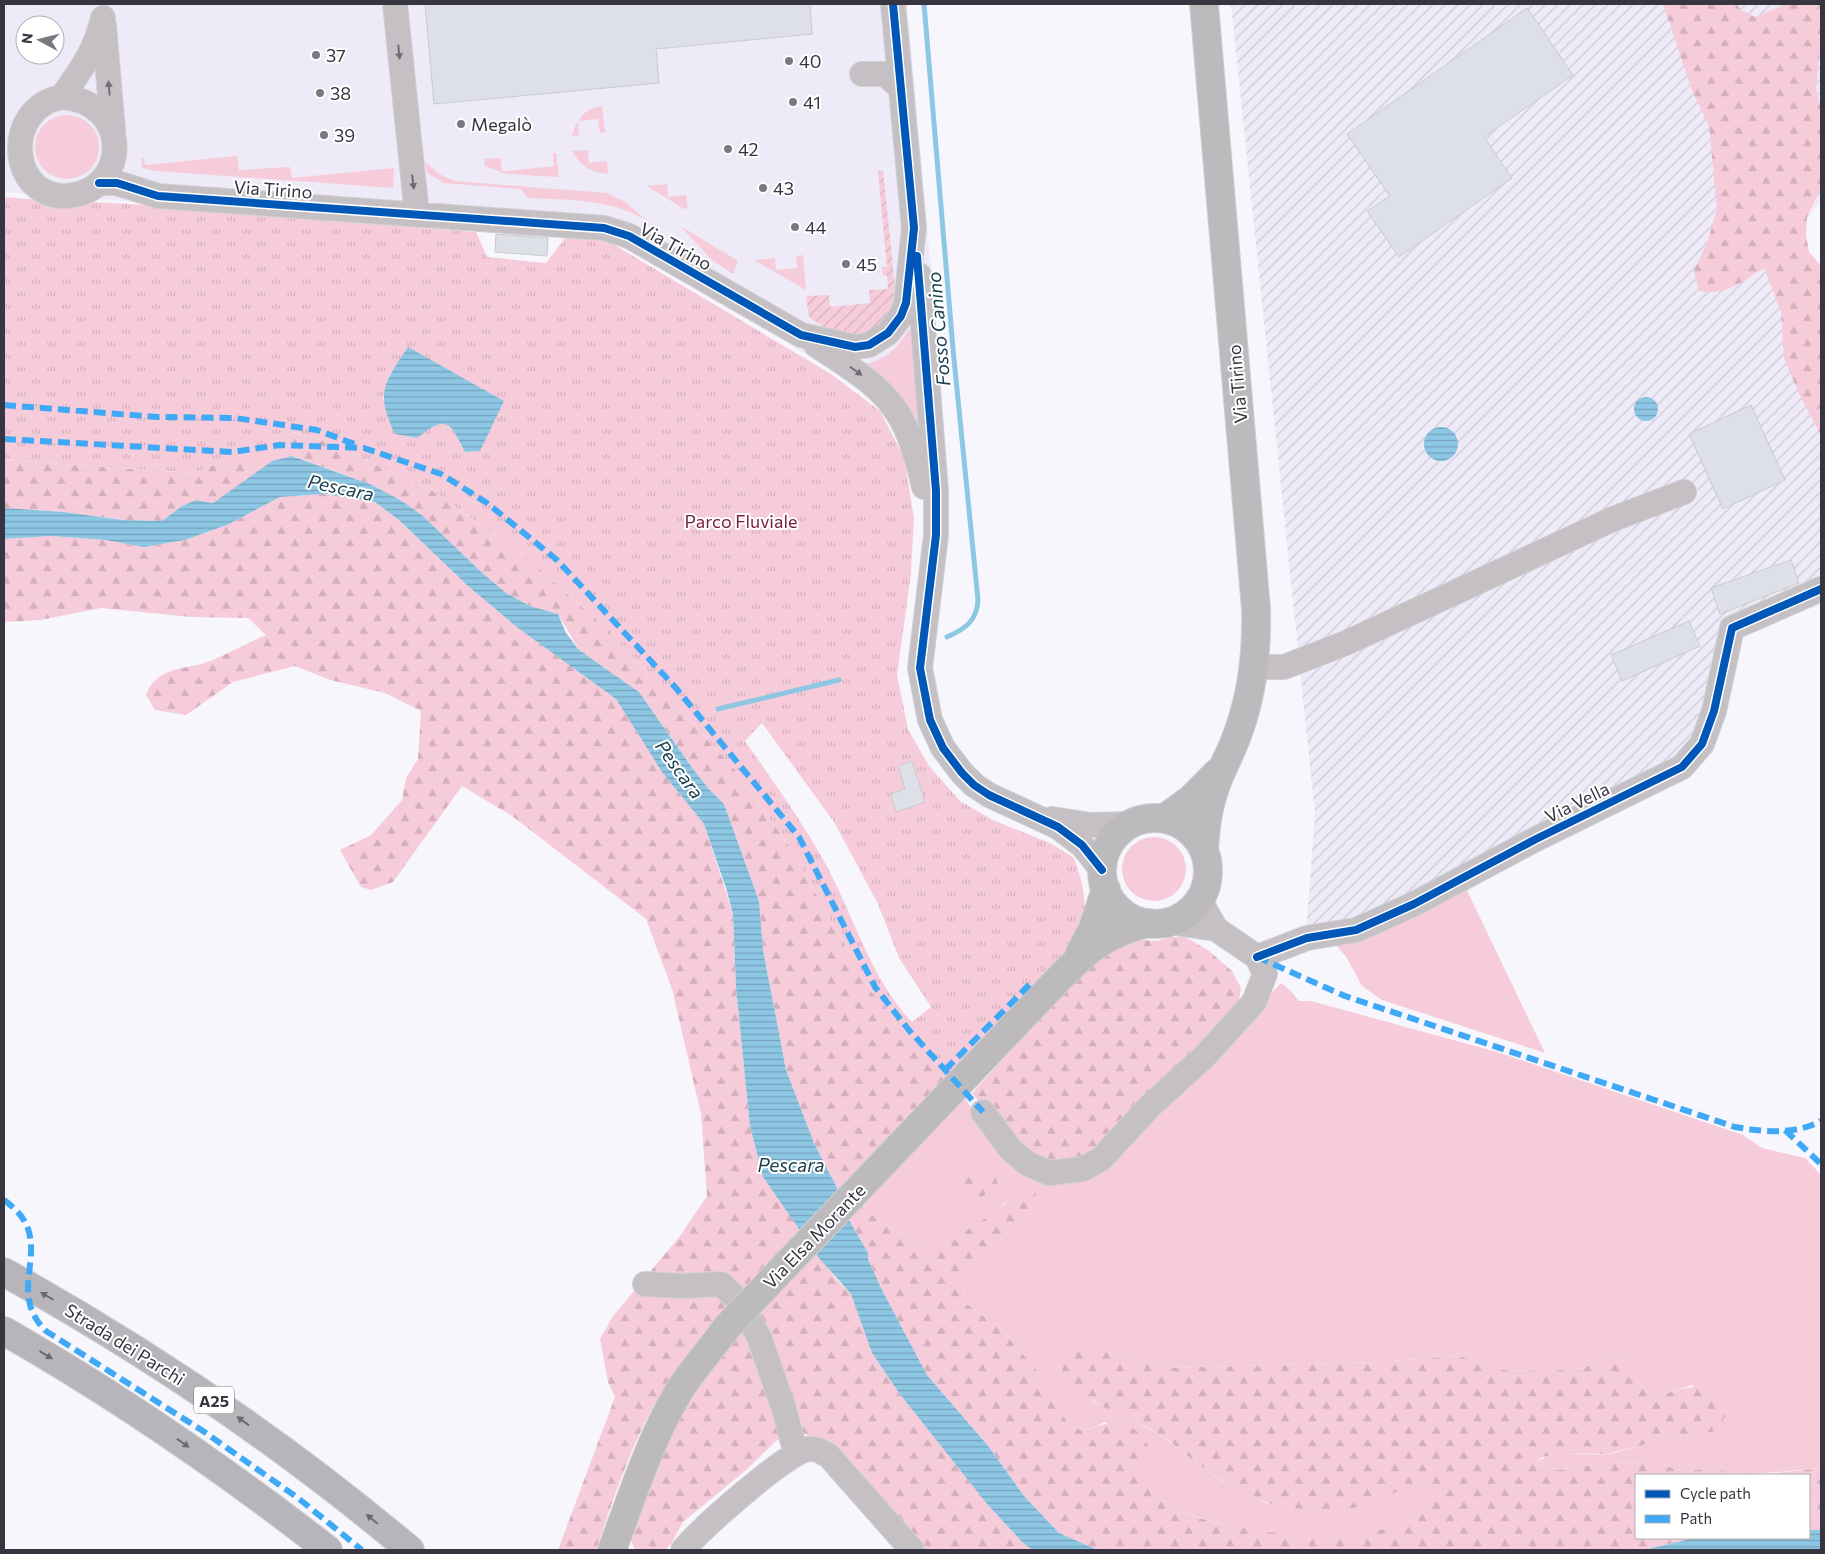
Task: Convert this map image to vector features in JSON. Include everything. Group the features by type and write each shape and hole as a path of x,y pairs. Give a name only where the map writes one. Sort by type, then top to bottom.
{"highway":[{"name":"Strada dei Parchi","path":"4,1272 105,1329 216,1402 353,1503 410,1550"},
{"path":"4,1331 148,1419 269,1504 328,1550"}],"main road":[{"name":"Via Tirino","path":"1204,4 1256,610 1254,667 1248,700 1213,793 1208,812 1204,850"},
{"name":"Via Tirino","path":"1165,818 1207,785 1226,761"},
{"path":"1148,818 1165,818 1189,830 1204,850 1208,874 1201,897 1188,913 1158,923 1125,915 1117,908 1104,879 1107,847 1121,830 1130,824 1148,818"},
{"name":"Via Elsa Morante","path":"1074,962 1093,928 1104,879"},
{"name":"Via Elsa Morante","path":"612,1550 636,1486 668,1411 680,1390 728,1327 1074,962 1105,938 1129,928 1158,923"}],"street":[{"path":"395,4 417,215"},
{"name":"Via Tirino","path":"99,183 117,183 158,196 604,228 629,236 801,335 840,345 862,347 875,342 893,328 902,316 906,303 914,228 893,4"},
{"path":"62,97 86,64 97,43 102,11"},
{"path":"4,177 50,193 75,195 99,183 109,170 114,154 114,137 102,11"},
{"path":"862,74 885,74 901,88"},
{"path":"50,193 35,186 24,174 16,152 17,136 23,121 33,109 47,101 62,97 76,98 90,103 101,112 109,123 114,137"},
{"path":"914,228 936,491 936,535 920,668 930,720 943,748 974,785 989,795 1029,812 1074,838 1104,879"},
{"path":"801,335 877,387 901,416 918,458 936,535"},
{"path":"1254,667 1284,667 1346,643 1614,519 1684,492"},
{"name":"Via Vella","path":"1257,957 1307,938 1356,930 1414,904 1536,839 1682,767 1702,744 1714,711 1732,628 1821,589"},
{"path":"1029,812 1078,824 1130,824"},
{"path":"983,1112 1010,1150 1028,1164 1049,1174 1083,1169 1101,1159 1150,1106 1205,1056 1254,1002 1265,974 1257,957 1216,929 1205,910 1201,897"},
{"path":"1158,923 1216,929"},
{"path":"645,1284 683,1286 721,1284 739,1301 759,1337 784,1409 796,1454"},
{"path":"683,1550 707,1524 796,1454 810,1449 820,1450 829,1456 912,1550"}],"shaded area":[{"name":"Megalò","path":"4,4 907,4 941,381 842,375 607,238 4,192"},
{"path":"1231,4 1821,4 1821,201 1764,268 1821,411 1821,583 1723,628 1712,657 1696,744 1673,767 1394,910 1306,932 1315,814"}],"green space":[{"path":"1663,4 1737,4 1740,9 1755,17 1785,4 1821,4 1821,42 1816,87 1821,109 1821,188 1807,217 1806,235 1809,252 1821,266 1821,435 1800,396 1784,358 1781,312 1764,268 1726,290 1717,292 1699,291 1694,271 1707,243 1717,209 1709,127 1691,88"},
{"path":"602,106 605,132 600,133 598,119 578,121 590,109"},
{"path":"67,115 79,118 90,124 96,135 99,147 96,159 90,170 79,176 67,179 55,176 44,170 38,159 35,147 38,135 44,124 55,118"},
{"path":"578,121 579,135 572,136 574,130"},
{"path":"588,150 589,163 607,161 608,174 587,168 572,151"},
{"path":"553,153 556,153 559,177 507,174 485,166 484,159 500,158 502,171 508,171 554,166"},
{"path":"237,156 239,170 290,167 292,178 394,168 393,188 156,171 142,168 141,158 144,158 145,165"},
{"path":"425,162 439,174 454,181 607,193 625,202 648,221 620,208 590,202 528,198 521,189 444,183 427,173"},
{"path":"883,170 895,287 893,299 884,319 867,332 846,334 833,331 823,327 809,317 806,296 829,295 830,307 870,303 869,290 888,289 887,275 883,275 882,267 887,267 878,171"},
{"path":"667,184 668,197 686,195 688,208 684,209 647,186"},
{"name":"Parco Fluviale","path":"4,197 144,205 476,232 487,257 546,263 565,238 606,240 831,374 880,411 904,457 914,518 911,573 897,675 908,729 929,766 960,801 993,820 1052,844 1074,858 1084,896 1082,924 1068,949 1045,979 1040,978 949,1074 871,991 791,849 739,774 611,633 532,562 432,490 321,440 293,432 282,439 193,473 4,460","holes":["408,348 480,451 465,452 454,432 450,427 441,422 434,424 417,438 395,434 383,398 389,376","762,723 834,822 878,904 899,958 931,1007 912,1022 897,1005 874,967 836,885 808,833 745,741"]},
{"path":"684,228 738,261 733,274 712,260"},
{"path":"803,255 806,290 754,260 775,258 776,270 797,268 796,256"},
{"path":"909,329 912,334 919,428 903,401 865,365 891,352 900,343"},
{"path":"293,432 321,440 432,490 532,562 611,633 739,774 791,849 871,991 949,1074 838,1190 814,1143 786,1070 763,950 759,901 724,804 693,769 639,692 579,650 558,614 530,606 506,593 479,570 423,516 402,501 372,485 293,456 285,458 282,439"},
{"path":"282,439 285,458 272,461 245,481 250,451"},
{"path":"250,451 245,481 213,503 196,500 182,506 162,521 123,520 64,512 4,508 4,460 193,473"},
{"path":"324,494 375,502 399,520 469,587 518,628 616,699 662,772 704,824 733,914 736,988 750,1126 763,1177 800,1230 759,1272 701,1337 667,1384 635,1443 596,1550 558,1550 615,1397 608,1382 600,1339 613,1316 680,1236 707,1196 701,1114 672,989 646,919 512,816 462,786 393,882 371,890 361,887 340,850 371,835 402,800 406,778 418,759 421,711 385,693 330,680 295,666 233,682 186,715 155,710 146,695 151,685 166,673 213,660 266,635 248,618 191,617 101,608 40,620 4,622 4,539 51,536 105,540 144,547 185,540 227,525 280,497"},
{"path":"1154,837 1166,839 1177,846 1184,857 1186,869 1184,881 1177,892 1166,899 1154,901 1142,899 1131,892 1124,881 1122,869 1124,857 1131,846 1142,839"},
{"path":"1463,882 1545,1053 1382,1000 1362,986 1347,958 1331,939"},
{"path":"1170,937 1185,937 1208,950 1232,971 1241,988 1238,1008 1094,1159 1048,1166 1001,1130 972,1093 1105,947 1127,938 1156,941"},
{"path":"1281,983 1299,1001 1311,1001 1497,1052 1743,1135 1762,1148 1805,1158 1821,1175 1821,1468 1740,1474 1713,1468 1684,1471 1651,1462 1602,1463 1559,1470 1536,1464 1551,1455 1569,1453 1598,1455 1630,1449 1664,1432 1683,1436 1693,1385 1656,1396 1638,1383 1629,1359 1609,1356 1584,1368 1549,1371 1504,1370 1458,1356 1377,1362 1169,1368 1101,1351 1092,1401 1159,1434 1220,1480 1266,1503 1353,1508 1403,1488 1419,1487 1434,1491 1429,1506 1419,1515 1405,1523 1373,1532 1339,1537 1310,1538 1279,1535 1205,1519 1176,1509 1166,1502 1142,1473 1150,1449 1105,1422 1085,1431 1070,1427 1037,1371 1002,1329 965,1303 962,1284 1033,1207 1005,1203 959,1236 927,1248 876,1219 863,1203 964,1097 997,1146 1209,1060"},
{"path":"975,1171 986,1171 996,1178 998,1187 981,1197 962,1194 956,1186 966,1175"},
{"path":"1025,1191 1036,1193 1033,1207 962,1284 965,1303 1002,1329 1037,1371 1070,1427 1085,1431 1114,1423 1130,1427 1137,1432 1150,1449 1142,1473 1162,1497 1176,1509 1232,1526 1268,1532 1344,1535 1378,1530 1407,1521 1429,1506 1434,1492 1410,1489 1391,1494 1363,1506 1341,1509 1288,1507 1257,1499 1229,1485 1202,1467 1161,1435 1105,1408 1081,1392 1062,1370 1068,1354 1077,1349 1101,1351 1169,1368 1377,1362 1459,1356 1504,1370 1549,1371 1584,1368 1609,1356 1629,1359 1638,1383 1656,1396 1681,1389 1696,1388 1702,1390 1726,1415 1716,1431 1683,1436 1664,1432 1643,1445 1606,1454 1566,1453 1542,1457 1536,1464 1559,1470 1602,1463 1651,1462 1684,1471 1713,1468 1740,1474 1635,1474 1635,1539 1690,1539 1644,1550 1098,1550 1059,1533 1024,1496 989,1447 927,1375 882,1290 868,1259 868,1253 848,1218 863,1203 876,1219 927,1248 967,1230"},
{"path":"816,1252 836,1279 851,1294 872,1353 899,1393 987,1504 1023,1543 1033,1550 918,1550 825,1445 805,1434 791,1434 776,1441 745,1471 683,1522 671,1544 665,1550 635,1550 629,1535 677,1416 704,1372"},
{"path":"1821,1468 1821,1530 1810,1530 1810,1474 1766,1474"}],"water":[{"path":"408,347 504,401 480,451 465,452 455,433 446,424 434,426 417,438 395,434 385,408 385,389 393,370"},
{"path":"1646,397 1651,398 1657,404 1657,414 1651,420 1646,421 1641,420 1635,414 1634,409 1635,404 1641,398"},
{"path":"1441,427 1448,428 1453,432 1457,437 1457,451 1453,456 1448,460 1441,461 1434,460 1429,456 1425,451 1424,444 1425,437 1429,432 1434,428"},
{"name":"Pescara","path":"292,456 372,485 402,501 423,516 479,570 506,593 530,606 558,614 566,633 579,650 639,692 693,769 724,804 759,901 763,950 786,1070 814,1143 838,1190 848,1218 868,1253 868,1259 882,1290 927,1375 989,1447 1024,1496 1059,1533 1098,1550 1033,1550 1023,1543 987,1504 899,1393 872,1353 851,1294 819,1258 763,1177 750,1126 736,988 733,914 726,888 704,824 662,772 616,699 518,628 469,587 399,520 375,502 324,494 280,497 227,525 185,540 144,547 105,540 51,536 4,539 4,508 64,512 123,520 162,521 182,506 196,500 213,503 272,461"},
{"path":"1810,1530 1821,1530 1821,1550 1644,1550 1690,1539 1810,1539"}],"building":[{"name":"Megalò","path":"425,4 810,4 812,34 656,49 659,83 434,104"},
{"path":"1527,8 1573,75 1484,137 1512,178 1399,257 1367,211 1390,196 1347,134"},
{"path":"496,234 548,238 547,256 495,252"},
{"path":"1751,405 1785,480 1723,509 1689,434"},
{"path":"1791,560 1799,583 1720,614 1711,588"},
{"path":"1689,621 1700,646 1622,681 1611,655"},
{"path":"912,761 925,802 896,812 891,794 905,789 898,766"}],"waterway":[{"name":"Fosso Canino","path":"924,4 953,349 978,600 975,614 969,623 947,637"},
{"name":"Fosso Canino","path":"718,709 839,680"}],"marked path":[{"path":"4,405 157,417 235,418 317,430 357,445"},
{"path":"4,439 232,452 280,445 364,448 441,474 487,503 557,560 675,687 799,837 875,987 908,1029 983,1112"},
{"path":"1257,957 1345,996 1735,1127 1779,1131 1800,1129 1821,1121"},
{"path":"945,1070 1033,981"},
{"path":"1785,1130 1821,1164"},
{"path":"4,1200 21,1216 30,1236 28,1290 30,1304 35,1317 46,1331 203,1431 298,1498 362,1550"}],"cycle path":[{"path":"99,183 117,183 158,196 604,228 629,236 801,335 855,347 869,345 888,333 901,316 906,303 914,228 893,4"},
{"path":"917,256 936,491 936,535 920,668 930,720 943,748 974,785 989,795 1058,827 1082,845 1102,870"},
{"path":"1257,957 1307,938 1356,930 1414,904 1536,839 1682,767 1702,744 1714,711 1732,628 1821,589"}],"place":[{"name":"37","path":"316,55"},
{"name":"40","path":"789,61"},
{"name":"38","path":"320,93"},
{"name":"41","path":"793,102"},
{"name":"Megalò","path":"461,124"},
{"name":"39","path":"324,135"},
{"name":"42","path":"728,149"},
{"name":"43","path":"763,188"},
{"name":"44","path":"795,227"},
{"name":"45","path":"846,264"}]}
